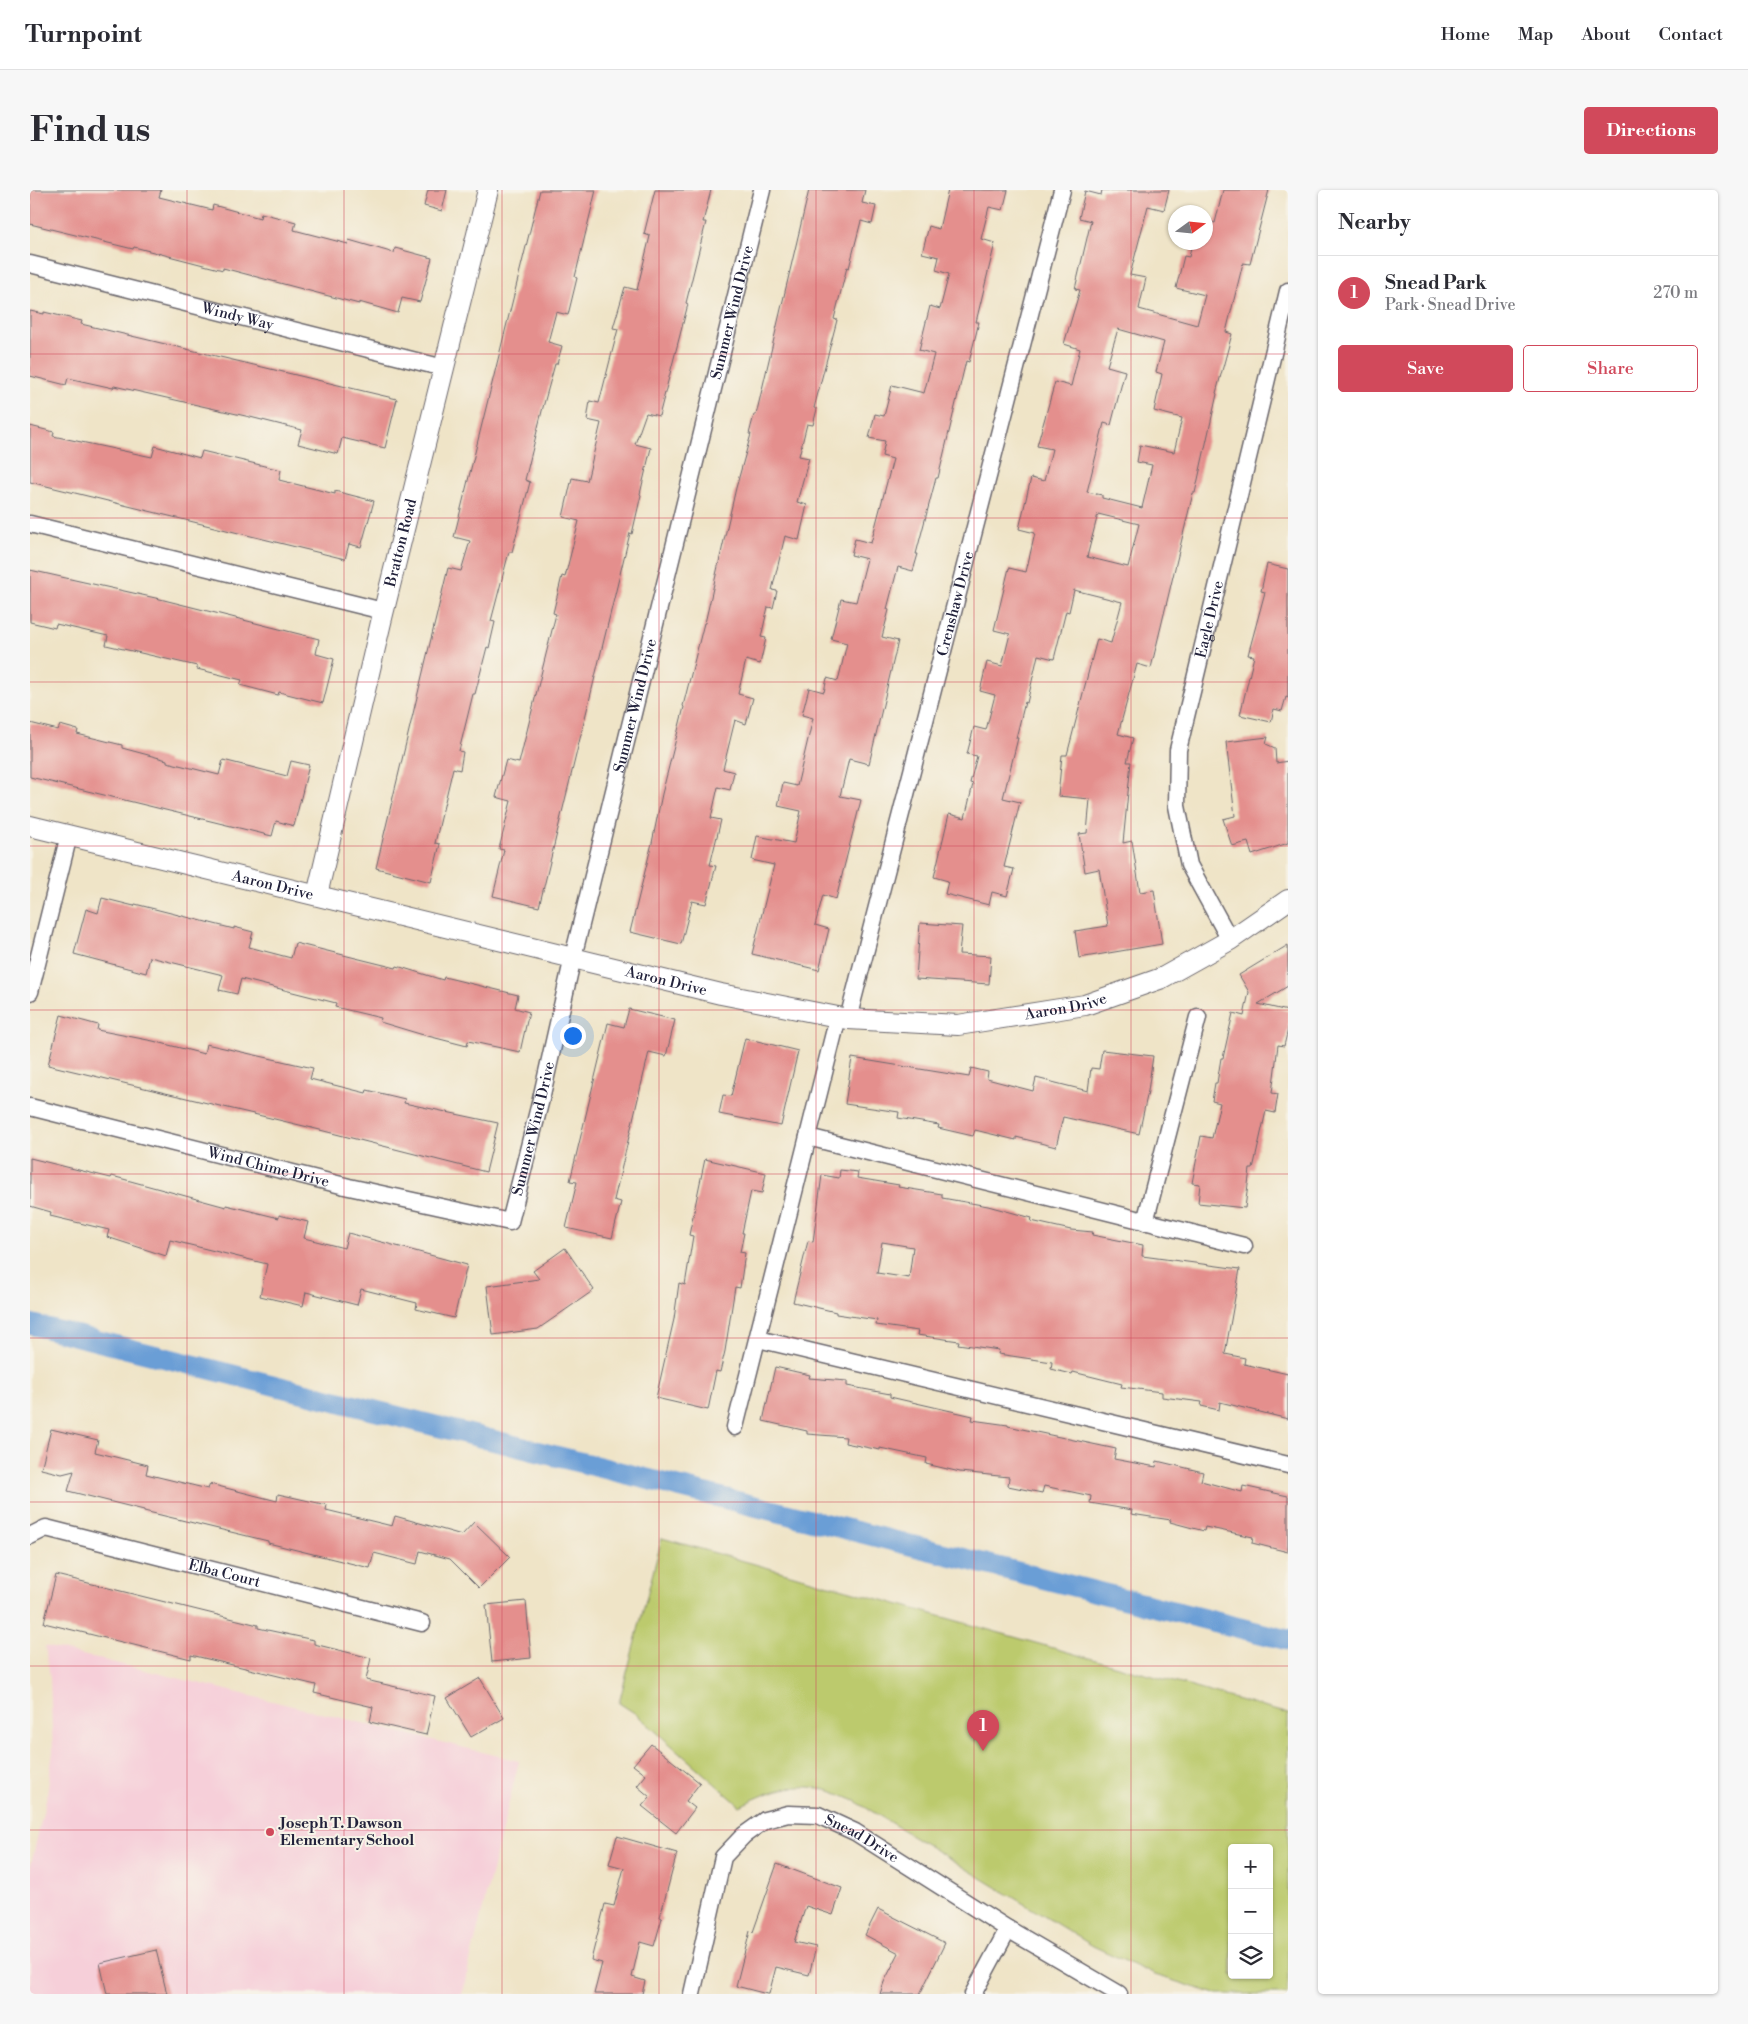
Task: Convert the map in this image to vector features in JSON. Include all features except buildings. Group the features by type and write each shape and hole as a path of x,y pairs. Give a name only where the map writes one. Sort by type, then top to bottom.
{"street":[{"name":"Bratton Road","path":"317,896 383,611 488,190"},
{"name":"Summer Wind Drive","path":"510,1222 762,190"},
{"name":"Crenshaw Drive","path":"735,1427 808,1137 843,1018 1062,190"},
{"name":"Windy Way","path":"30,264 444,368"},
{"name":"Eagle Drive","path":"1230,940 1189,865 1177,806 1178,750 1288,291"},
{"path":"30,524 383,611"},
{"name":"Aaron Drive","path":"30,826 721,994 843,1018 958,1025 1085,1005 1162,978 1230,940 1288,900"},
{"path":"30,992 69,835"},
{"path":"1146,1222 1198,1017"},
{"name":"Wind Chime Drive","path":"30,1107 349,1187 510,1222"},
{"path":"808,1137 1244,1246"},
{"path":"758,1339 1288,1465"},
{"name":"Elba Court","path":"30,1536 46,1528 422,1623"},
{"name":"Snead Drive","path":"692,1994 723,1857 744,1835 765,1820 788,1814 818,1815 855,1832 1008,1929 1119,1994"},
{"path":"973,1994 1008,1929"}],"shaded area":[{"name":"Joseph T. Dawson Elementary School","path":"45,1646 519,1761 462,1994 30,1994 30,1869 47,1795 53,1751 50,1678"}],"green space":[{"path":"662,1538 1288,1714 1288,1994 1216,1994 1155,1975 1093,1946 855,1801 830,1791 811,1787 790,1788 769,1793 740,1806 636,1714 619,1703"}],"waterway":[{"path":"30,1324 1288,1640"}],"place":[{"name":"Snead Park","path":"983,1751"},
{"name":"Joseph T. Dawson Elementary School","path":"270,1832"}]}
